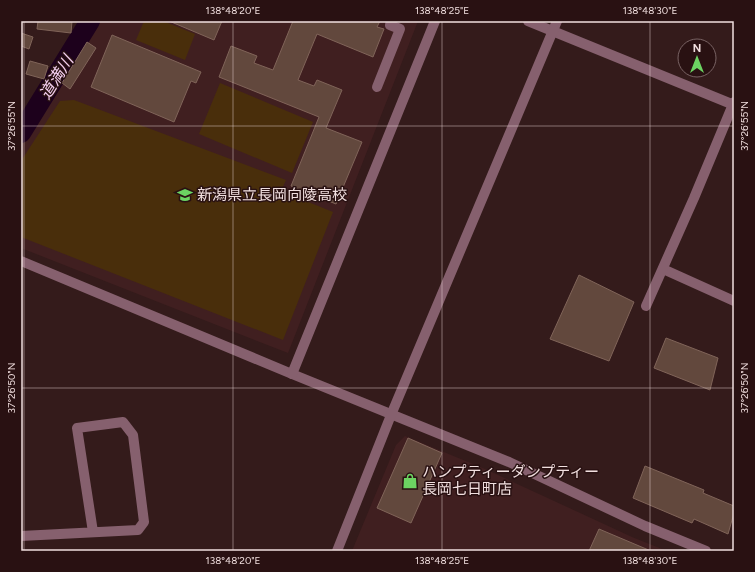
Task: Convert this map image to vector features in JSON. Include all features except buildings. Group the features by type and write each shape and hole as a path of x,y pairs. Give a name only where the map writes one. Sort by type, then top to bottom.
{"street":[{"path":"377,87 400,29 390,25 391,21"},
{"path":"292,374 435,21"},
{"path":"528,21 555,26 734,104 646,306"},
{"path":"337,551 391,415 555,26"},
{"path":"21,261 391,415 509,462 644,526 706,551"},
{"path":"663,269 734,301"},
{"path":"21,536 138,530 144,522 133,435 123,422 77,428 93,532"}],"shaded area":[{"name":"新潟県立長岡向陵高校","path":"95,21 418,21 288,353 21,248 21,142"},
{"path":"144,21 163,21 195,34 185,60 136,40"},
{"path":"220,83 313,122 292,173 199,134"},
{"path":"74,100 286,180 281,191 333,212 283,340 21,237 21,161 60,101"},
{"path":"405,436 485,469 632,537 667,551 352,551 396,445"}],"waterway":[{"name":"道満川","path":"21,133 90,21"}],"place":[{"name":"新潟県立長岡向陵高校","path":"185,195"},
{"name":"ハンプティーダンプティー 長岡七日町店","path":"410,481"}]}
